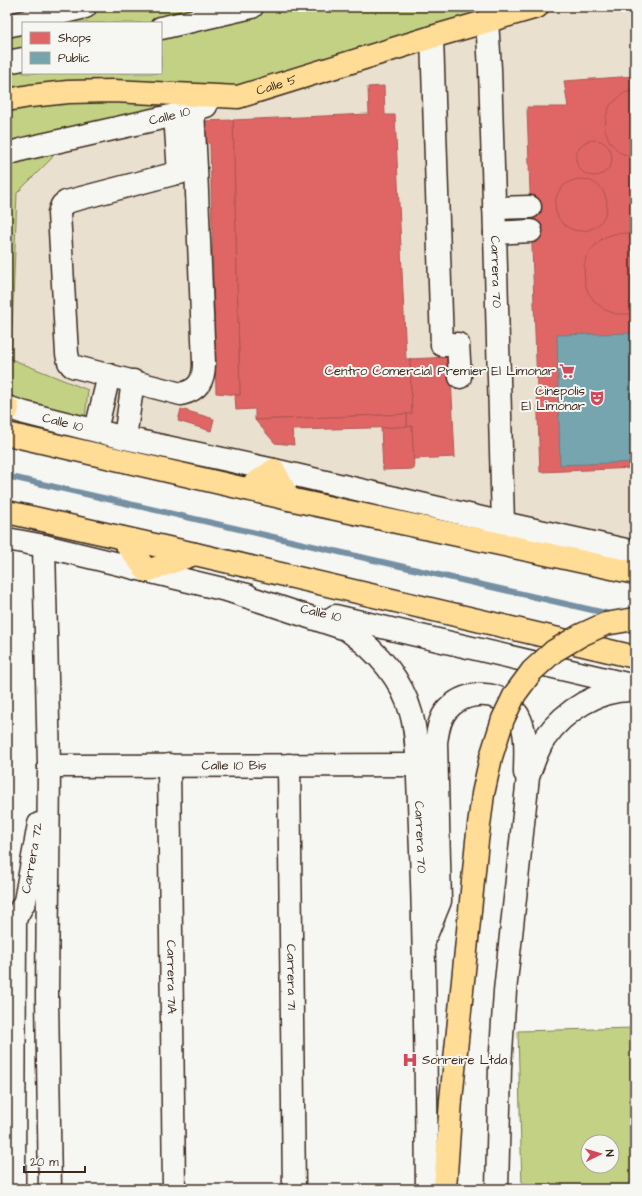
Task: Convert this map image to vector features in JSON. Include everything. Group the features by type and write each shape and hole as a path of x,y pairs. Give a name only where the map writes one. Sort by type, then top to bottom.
{"main road":[{"name":"Calle 5","path":"7,100 68,92 113,91 238,97 488,20 537,7"},
{"name":"Calle 10","path":"7,434 289,499 635,573"},
{"path":"247,489 274,470 289,499"},
{"path":"7,512 195,554 635,657"},
{"path":"122,538 147,571 195,554"},
{"path":"446,1189 451,1100 477,841 482,802 491,757 502,719 515,694 532,671 554,651 581,635 605,624 635,619"}],"street":[{"path":"23,22 85,7"},
{"path":"162,28 252,7"},
{"name":"Carrera 70","path":"488,20 502,523"},
{"path":"7,26 22,22"},
{"path":"432,37 442,345 458,344 460,377"},
{"path":"7,62 22,59"},
{"name":"Calle 10","path":"7,154 63,139 184,113 238,97"},
{"path":"184,113 204,371 202,379 198,385 188,392 181,394 72,366 67,358 59,213 62,205 66,202 188,171"},
{"path":"494,208 530,207"},
{"path":"495,233 531,231"},
{"path":"96,430 109,375"},
{"path":"125,438 133,381"},
{"name":"Calle 10","path":"7,409 125,438 274,470 635,552"},
{"name":"Calle 10","path":"7,539 44,546 635,686"},
{"name":"Carrera 72","path":"44,546 50,766 48,901 50,1189"},
{"name":"Carrera 70","path":"233,592 346,629 362,640 388,666 406,699 411,713 418,765 424,941 427,1189"},
{"path":"497,1189 500,1067 504,999 528,777 535,757 545,738 558,722 575,708 593,698 610,692 635,690"},
{"path":"424,941 440,901 436,742 439,725 447,711 459,700 474,695 490,695 505,702 518,714 524,728 526,798"},
{"name":"Carrera 71A","path":"169,765 174,1189"},
{"name":"Carrera 71","path":"289,765 294,1189"},
{"name":"Calle 10 Bis","path":"50,766 418,765"},
{"name":"Carrera 72","path":"14,1189 16,900 50,766"},
{"path":"16,900 48,901"}],"shaded area":[{"path":"537,7 635,7 635,552 96,430 11,359 17,193 52,158 51,154"}],"green space":[{"path":"85,7 537,7 52,154 52,158 17,193 11,359 88,390 84,427 7,407 7,26 22,22 22,74 162,74 162,22 23,22"},
{"path":"635,1028 635,1189 522,1189 518,1031"}],"building: Shops":[{"path":"635,76 635,468 540,472 527,107 568,107 564,81"},
{"path":"384,86 385,115 395,115 406,359 410,359 412,414 255,420 255,409 236,410 235,395 240,395 233,120 369,114 368,87"},
{"path":"635,90 634,159 619,152 610,142 605,130 606,116 610,105 624,93"},
{"path":"233,120 240,395 216,393 210,144 203,139 202,121"},
{"path":"598,140 607,145 611,151 611,165 607,171 598,176 590,176 581,171 577,165 576,154 581,145 587,141"},
{"path":"581,179 591,181 599,187 605,195 607,205 605,215 599,223 591,229 581,231 571,229 563,223 557,215 555,205 557,195 563,187 571,181"},
{"path":"626,233 635,235 635,312 629,314 616,314 605,310 595,302 589,294 585,284 584,267 586,257 598,242 605,237 614,234"},
{"path":"450,357 455,457 413,459 412,426 407,427 407,414 412,414 410,359"},
{"path":"181,409 214,419 211,431 178,421"},
{"path":"407,414 407,427 292,430 294,445 275,443 255,420"},
{"path":"412,426 414,469 383,470 381,428"}],"building: Public":[{"name":"Cinepolis El Limonar","path":"635,333 635,462 560,465 557,335"}],"waterway":[{"path":"7,476 614,615"}],"place":[{"name":"Centro Comercial Premier El Limonar","path":"567,371"},
{"name":"Cinepolis El Limonar","path":"597,398"},
{"name":"Sonreire Ltda","path":"410,1060"}]}
